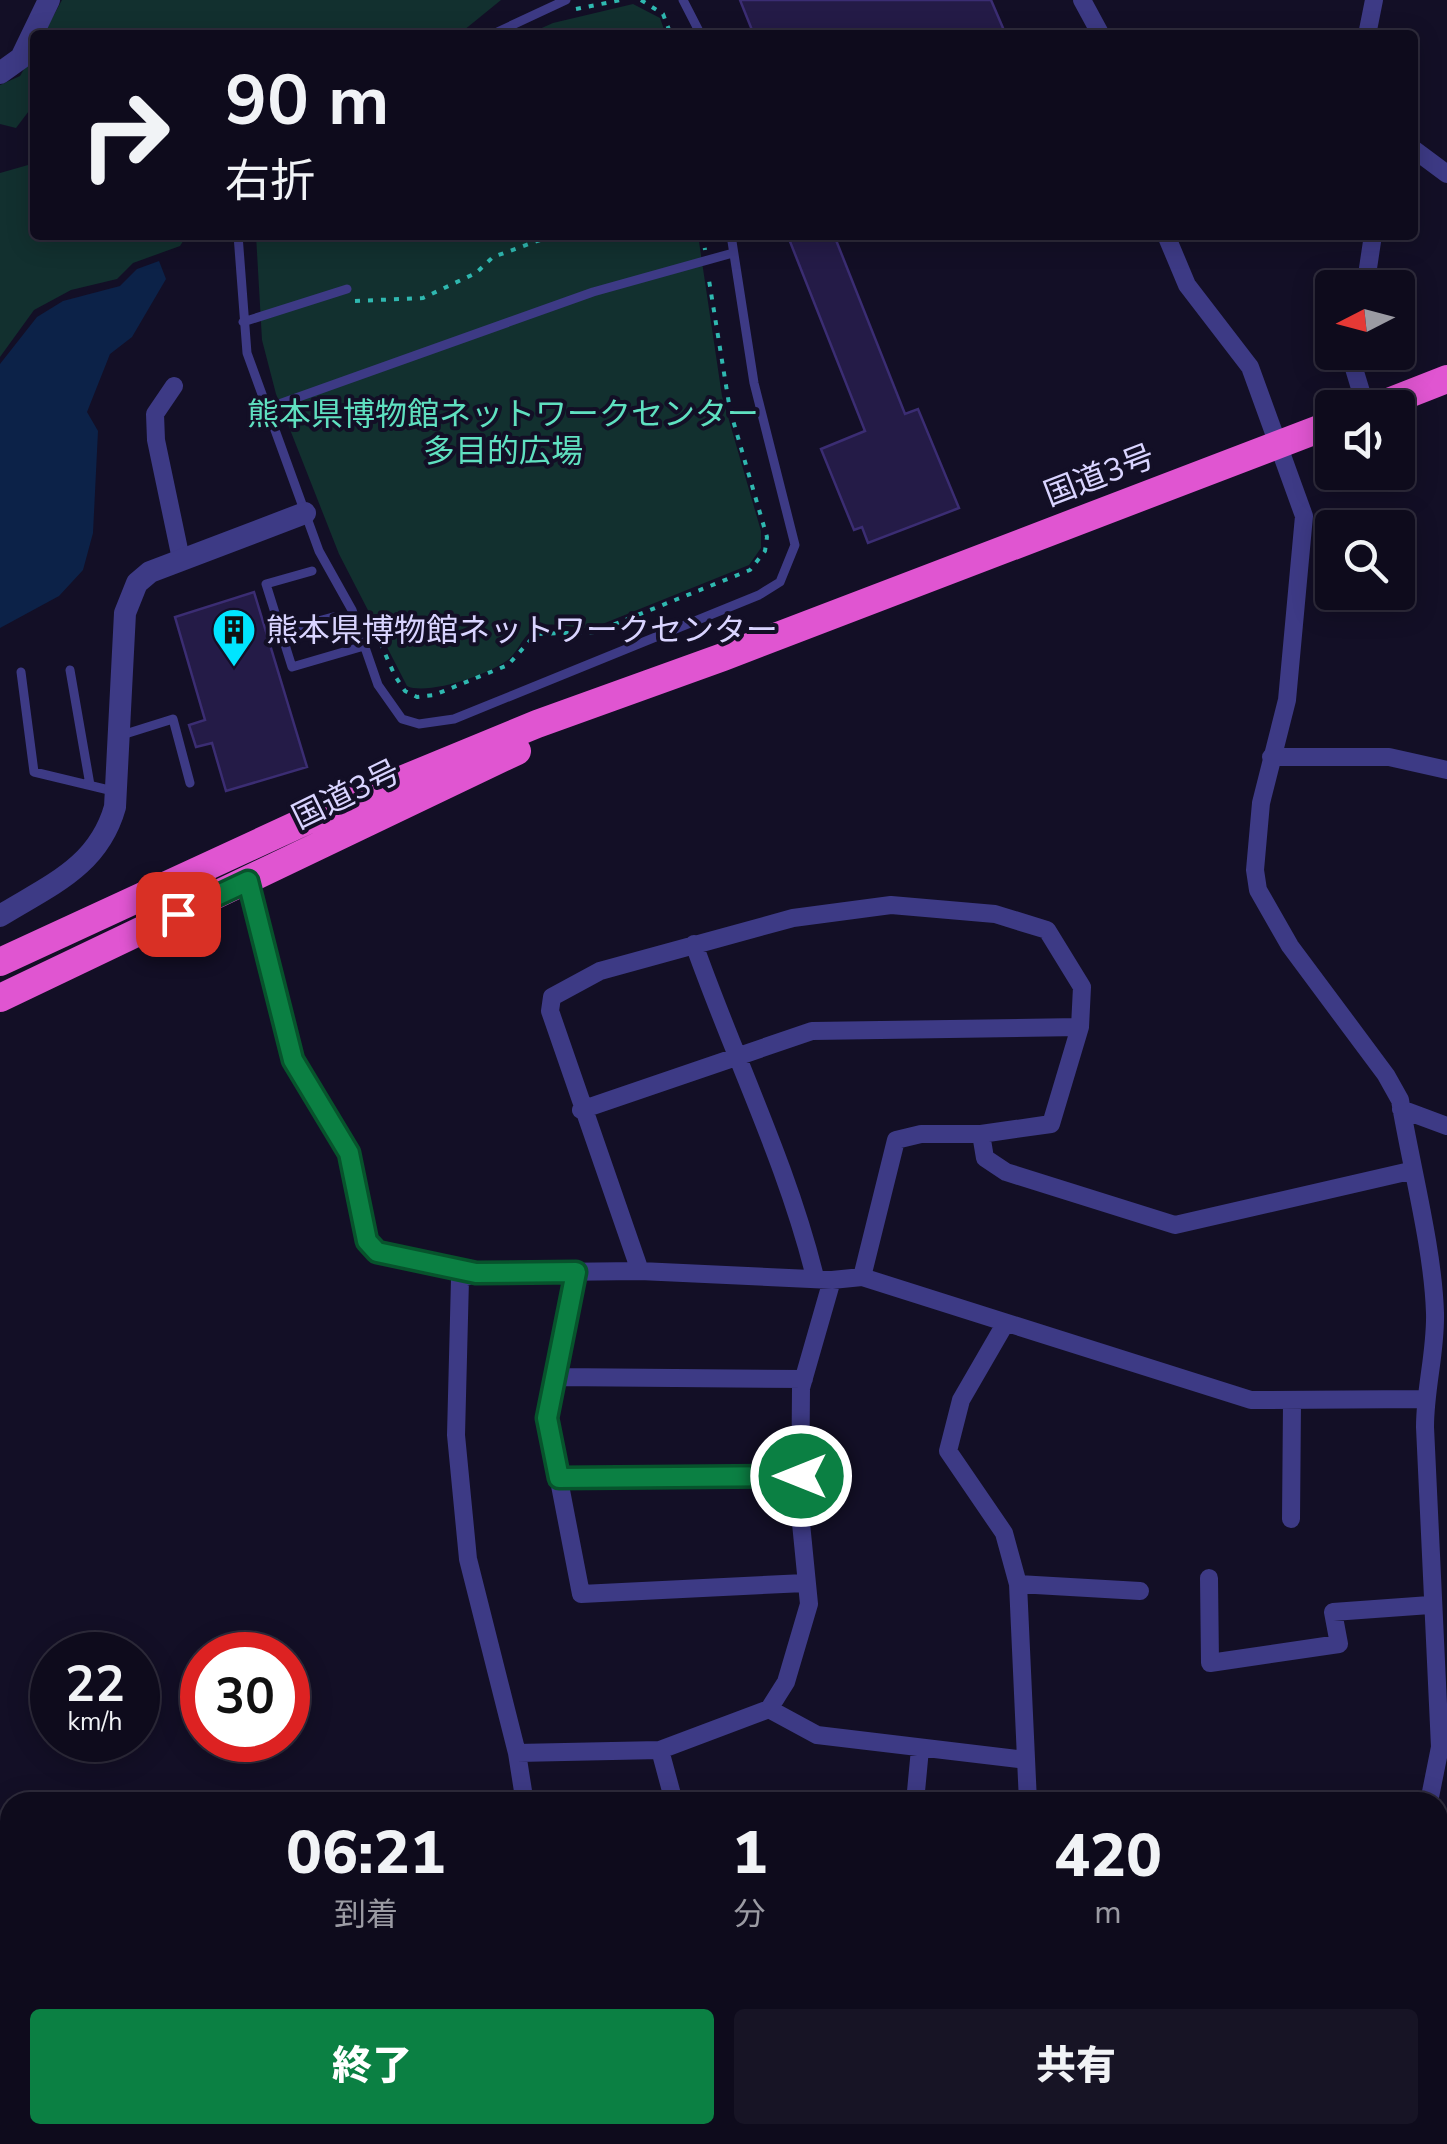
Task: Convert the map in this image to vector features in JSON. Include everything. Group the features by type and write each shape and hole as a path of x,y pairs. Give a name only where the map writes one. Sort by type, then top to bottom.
{"highway":[{"path":"1415,391 1447,379"},
{"name":"国道3号","path":"0,962 338,806 537,724 724,658 1315,431"},
{"name":"国道3号","path":"0,999 724,658"}],"street":[{"path":"35,30 50,0"},
{"path":"1082,0 1099,30"},
{"path":"1367,30 1374,0"},
{"path":"0,73 21,58 30,40"},
{"path":"1418,152 1447,174"},
{"path":"1168,240 1188,285 1250,367 1304,516 1292,665 1260,803 1255,870 1258,890 1290,946 1386,1074 1401,1109 1432,1276 1441,1362 1425,1399 1430,1606 1440,1747 1431,1792"},
{"path":"1367,270 1372,240"},
{"path":"174,386 156,414 156,440 181,559"},
{"path":"0,916 96,852 108,834 116,791 129,597 150,572 305,513"},
{"path":"1270,757 1389,757 1447,770"},
{"path":"248,881 293,1060 349,1153 367,1241 377,1252 476,1273 640,1271 862,1277 1251,1400 1292,1403 1425,1399"},
{"path":"640,1271 581,1110 550,1011 552,997 600,971 793,918 891,905 995,914 1047,930 1082,987 1080,1027 1051,1124 981,1134 921,1134 896,1140 862,1277"},
{"path":"517,1754 660,1750 768,1709 786,1682 809,1604 801,1476 804,1379 824,1278 733,1056 694,944"},
{"path":"581,1110 812,1031 1080,1027"},
{"path":"1401,1109 1447,1126"},
{"path":"981,1134 984,1158 1006,1172 1175,1225 1410,1171"},
{"path":"576,1272 547,1418 581,1594 805,1583"},
{"path":"476,1273 460,1280 456,1434 468,1558 523,1792"},
{"path":"1005,1324 961,1400 948,1451 1004,1532 1018,1584 1028,1792"},
{"path":"555,1377 804,1379"},
{"path":"1291,1519 1292,1403"},
{"path":"559,1478 801,1476"},
{"path":"1209,1578 1210,1663 1339,1644 1333,1612 1430,1606"},
{"path":"1018,1584 1140,1591"},
{"path":"768,1709 817,1735 1026,1760"},
{"path":"916,1792 920,1749"},
{"path":"660,1750 671,1792"}],"lane":[{"path":"503,30 566,0"},
{"path":"683,0 698,30"},
{"path":"238,240 247,353 305,513 389,706 402,718 437,724 760,595 780,582 795,545 760,414 731,240"},
{"path":"265,409 593,292 733,253"},
{"path":"243,322 347,290"},
{"path":"312,571 266,584 292,667 364,646"},
{"path":"281,632 333,616"},
{"path":"70,670 90,785"},
{"path":"20,672 34,772 116,791"},
{"path":"119,736 173,720 190,784"}],"path":[{"path":"641,0 663,14 669,30"},
{"path":"355,301 423,298 476,273 493,257 540,240"},
{"path":"371,625 405,692 418,697 434,695 508,665 536,634 595,632 750,570 759,561 766,536 730,410 704,240"}],"green space":[{"path":"62,0 501,0 464,30 46,30"},
{"path":"633,4 660,18 664,30 537,30"},
{"path":"30,59 30,110 16,128 0,124 0,85 20,76"},
{"path":"30,164 30,240 184,240 180,246 133,263 117,279 71,290 34,310 0,357 0,173"},
{"name":"熊本県博物館ネットワークセンター 多目的広場","path":"256,240 699,240 722,396 761,531 761,548 749,565 595,627 535,628 509,659 474,677 429,688 407,686 339,554 276,394 262,340"}],"water":[{"path":"159,261 166,279 132,337 110,354 87,412 98,431 93,533 83,570 59,596 0,628 0,364 37,317 63,301 120,286 137,269"}],"building":[{"path":"740,0 991,0 1004,30 752,30"},
{"path":"789,240 836,240 905,414 918,409 959,508 868,543 862,527 854,530 821,449 865,431"},
{"name":"熊本県博物館ネットワークセンター","path":"254,592 307,767 226,791 212,743 196,747 189,725 205,720 175,617"}],"place":[{"name":"熊本県博物館ネットワークセンター","path":"234,668"}],"route":[{"path":"178,914 248,881 293,1060 304,1085 335,1124 349,1153 367,1241 377,1252 476,1273 576,1272 547,1418 559,1478 801,1476"}]}
